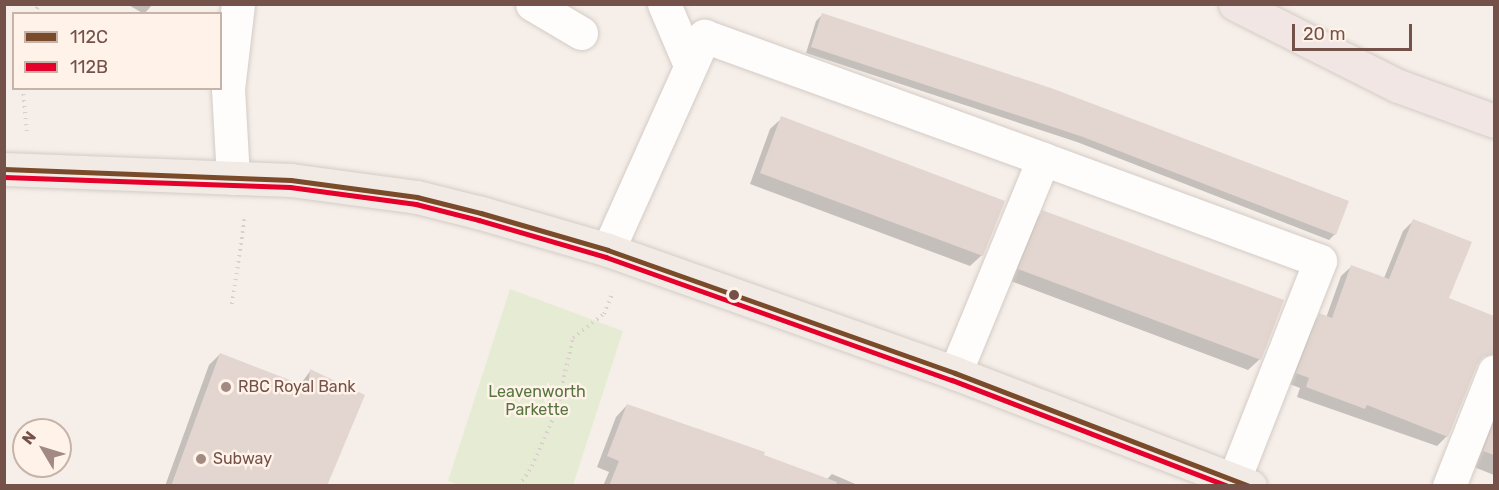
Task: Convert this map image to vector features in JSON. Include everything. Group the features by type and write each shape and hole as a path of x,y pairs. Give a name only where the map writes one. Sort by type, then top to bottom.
{"highway":[{"path":"1235,4 1398,86 1494,121"}],"main road":[{"path":"17,169 242,178 328,184 417,197 618,254 955,373 1242,482"}],"street":[{"path":"238,4 228,89 242,178"},
{"path":"532,4 580,33"},
{"path":"664,4 697,51 1043,159 1320,261 1242,482"},
{"path":"618,254 697,51"},
{"path":"955,373 1043,159"},
{"path":"1449,486 1494,372"}],"path":[{"path":"17,169 23,90"},
{"path":"232,304 242,178"},
{"path":"519,486 532,466 556,412 573,338 604,314 618,254"}],"green space":[{"name":"Leavenworth Parkette","path":"510,289 623,331 573,485 461,486 448,481"}],"building":[{"path":"822,13 1051,88 1349,201 1336,235 1083,137 811,47"},
{"path":"781,116 1005,201 983,256 760,173"},
{"path":"1042,210 1284,300 1261,360 1018,269"},
{"path":"1413,219 1472,242 1449,298 1494,316 1494,354 1483,357 1477,365 1448,437 1367,405 1365,409 1306,387 1309,378 1296,373 1319,313 1332,318 1351,265 1389,279"},
{"path":"220,353 308,387 310,369 365,395 327,486 171,486"},
{"path":"627,404 765,452 764,455 837,482 836,486 609,486 619,461 607,456"},
{"path":"1494,422 1494,455 1483,451"}],"transit line":[{"name":"112C","path":"4,169 291,180 417,197 481,213 608,250 955,373 1249,486"},
{"name":"112B","path":"4,177 290,187 416,204 606,257 952,380 1228,486"}],"place":[{"name":"RBC Royal Bank","path":"226,387"},
{"name":"Subway","path":"201,459"}]}
